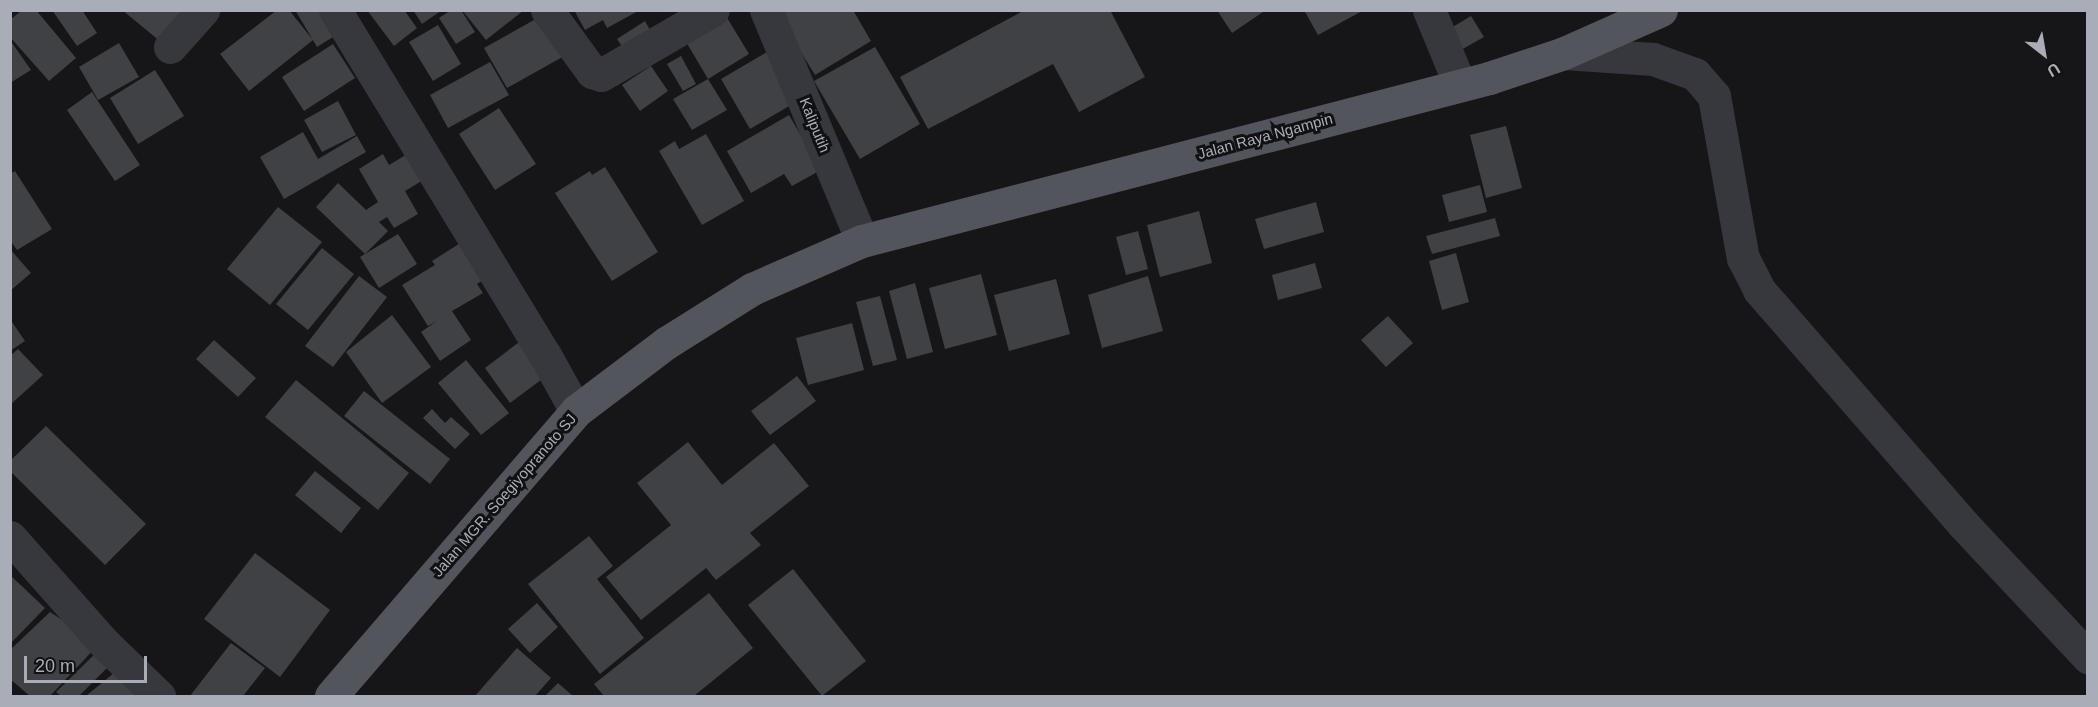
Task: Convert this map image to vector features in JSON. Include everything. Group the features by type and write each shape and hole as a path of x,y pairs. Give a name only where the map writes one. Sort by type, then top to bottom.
{"main road":[{"name":"Jalan Raya Ngampin","path":"862,241 1460,85 1564,53 1661,10"},
{"name":"Jalan MGR. Soegiyopranoto SJ","path":"331,696 576,411 666,343 752,289 862,241"}],"street":[{"path":"170,47 202,10"},
{"path":"335,10 545,355 576,411"},
{"path":"547,10 592,72 601,75 713,10"},
{"name":"Kaliputih","path":"766,10 862,241"},
{"path":"1429,10 1460,85"},
{"path":"1564,53 1653,59 1695,74 1714,96 1743,258 1759,290 1963,524 2088,657"},
{"path":"12,543 106,645 159,696"}],"building":[{"path":"22,10 36,10 76,58 49,81 10,37 10,20"},
{"path":"52,10 82,10 97,33 77,46"},
{"path":"122,10 186,10 161,42"},
{"path":"277,10 289,10 313,40 249,91 220,54"},
{"path":"295,10 329,10 341,32 317,47"},
{"path":"367,10 404,10 417,28 394,46"},
{"path":"413,10 442,10 422,24"},
{"path":"451,10 461,10 475,32 456,44 439,18"},
{"path":"462,10 524,10 486,40"},
{"path":"574,10 640,10 607,28 603,20 585,30"},
{"path":"775,10 853,10 871,41 815,75"},
{"path":"1025,10 1110,10 1145,77 1079,112 1053,64 928,129 900,77"},
{"path":"1217,10 1266,10 1232,33"},
{"path":"1304,10 1364,10 1318,35"},
{"path":"543,15 566,55 507,88 484,48"},
{"path":"726,16 749,54 708,79 685,40"},
{"path":"1471,16 1484,37 1459,51 1446,31"},
{"path":"645,21 654,37 627,54 617,39"},
{"path":"438,25 461,64 433,81 409,42"},
{"path":"10,40 31,70 10,83"},
{"path":"119,43 139,77 98,100 79,67"},
{"path":"333,44 355,78 304,111 282,77"},
{"path":"875,47 920,124 860,159 814,81"},
{"path":"767,52 796,102 750,129 721,79"},
{"path":"681,56 696,84 683,91 667,64"},
{"path":"490,62 509,95 448,128 430,95"},
{"path":"651,66 668,91 640,111 622,85"},
{"path":"155,70 184,116 138,144 110,98"},
{"path":"708,79 727,110 692,130 673,99"},
{"path":"92,92 140,165 115,181 67,110"},
{"path":"338,101 356,135 322,152 304,120"},
{"path":"499,108 536,164 495,190 459,134"},
{"path":"789,115 821,170 792,186 784,174 751,193 727,151"},
{"path":"1506,126 1522,188 1486,198 1470,135"},
{"path":"303,132 318,159 357,136 366,152 284,199 260,157"},
{"path":"706,134 744,201 702,225 659,151 675,141 679,149"},
{"path":"409,153 425,179 405,191 418,214 394,228 387,217 379,222 388,231 365,254 316,207 338,183 366,210 378,202 359,169 383,154 389,165"},
{"path":"605,167 658,252 612,281 555,193 590,171 592,175"},
{"path":"15,171 52,229 17,250 10,240 10,174"},
{"path":"1480,185 1487,212 1449,222 1442,195"},
{"path":"1316,202 1324,232 1264,249 1255,219"},
{"path":"278,207 322,242 270,305 227,269"},
{"path":"1199,211 1212,263 1160,277 1147,225"},
{"path":"1495,218 1500,236 1432,254 1426,236"},
{"path":"1138,231 1148,269 1126,275 1116,237"},
{"path":"398,234 417,264 379,288 360,257"},
{"path":"462,242 485,279 477,284 483,293 452,311 471,340 440,361 421,332 437,321 428,326 402,285 435,265 432,261"},
{"path":"322,248 354,274 308,330 276,304"},
{"path":"10,249 31,273 10,291"},
{"path":"1456,253 1469,302 1442,310 1429,261"},
{"path":"1315,263 1322,288 1278,300 1272,275"},
{"path":"981,274 997,335 945,349 929,288"},
{"path":"359,276 387,297 333,367 305,346"},
{"path":"1148,276 1163,331 1102,348 1088,295"},
{"path":"1056,279 1070,334 1009,351 994,295"},
{"path":"915,283 933,352 907,359 889,291"},
{"path":"880,296 897,360 873,366 856,302"},
{"path":"392,315 431,367 382,403 346,352"},
{"path":"1388,316 1413,343 1386,367 1361,340"},
{"path":"10,319 25,341 10,351"},
{"path":"852,323 864,370 808,385 796,338"},
{"path":"523,339 549,374 510,403 485,368"},
{"path":"214,340 256,378 238,397 196,359"},
{"path":"18,349 43,375 10,405 10,356"},
{"path":"466,360 509,413 481,435 438,383"},
{"path":"797,376 816,401 770,435 751,411"},
{"path":"296,380 409,473 378,510 265,417"},
{"path":"364,391 450,459 430,484 344,416"},
{"path":"432,409 445,423 451,417 470,434 455,449 423,418"},
{"path":"46,426 146,524 105,565 10,471 10,461"},
{"path":"688,442 722,485 774,443 809,486 750,533 761,545 716,580 706,568 641,620 606,577 671,525 637,483"},
{"path":"315,471 361,508 341,533 295,495"},
{"path":"589,536 613,566 597,579 644,638 600,674 528,584"},
{"path":"255,553 330,610 280,677 204,619"},
{"path":"793,569 866,661 822,696 748,605"},
{"path":"10,575 45,608 10,644"},
{"path":"709,593 753,648 694,696 604,696 594,684"},
{"path":"537,603 558,627 530,653 508,629"},
{"path":"50,612 99,644 50,696 30,696 10,679 10,650"},
{"path":"231,643 265,668 243,696 190,696"},
{"path":"101,648 114,661 79,696 61,696 56,692"},
{"path":"517,648 551,678 535,696 475,696"},
{"path":"120,668 146,696 86,696"},
{"path":"558,683 573,696 545,696"}]}
